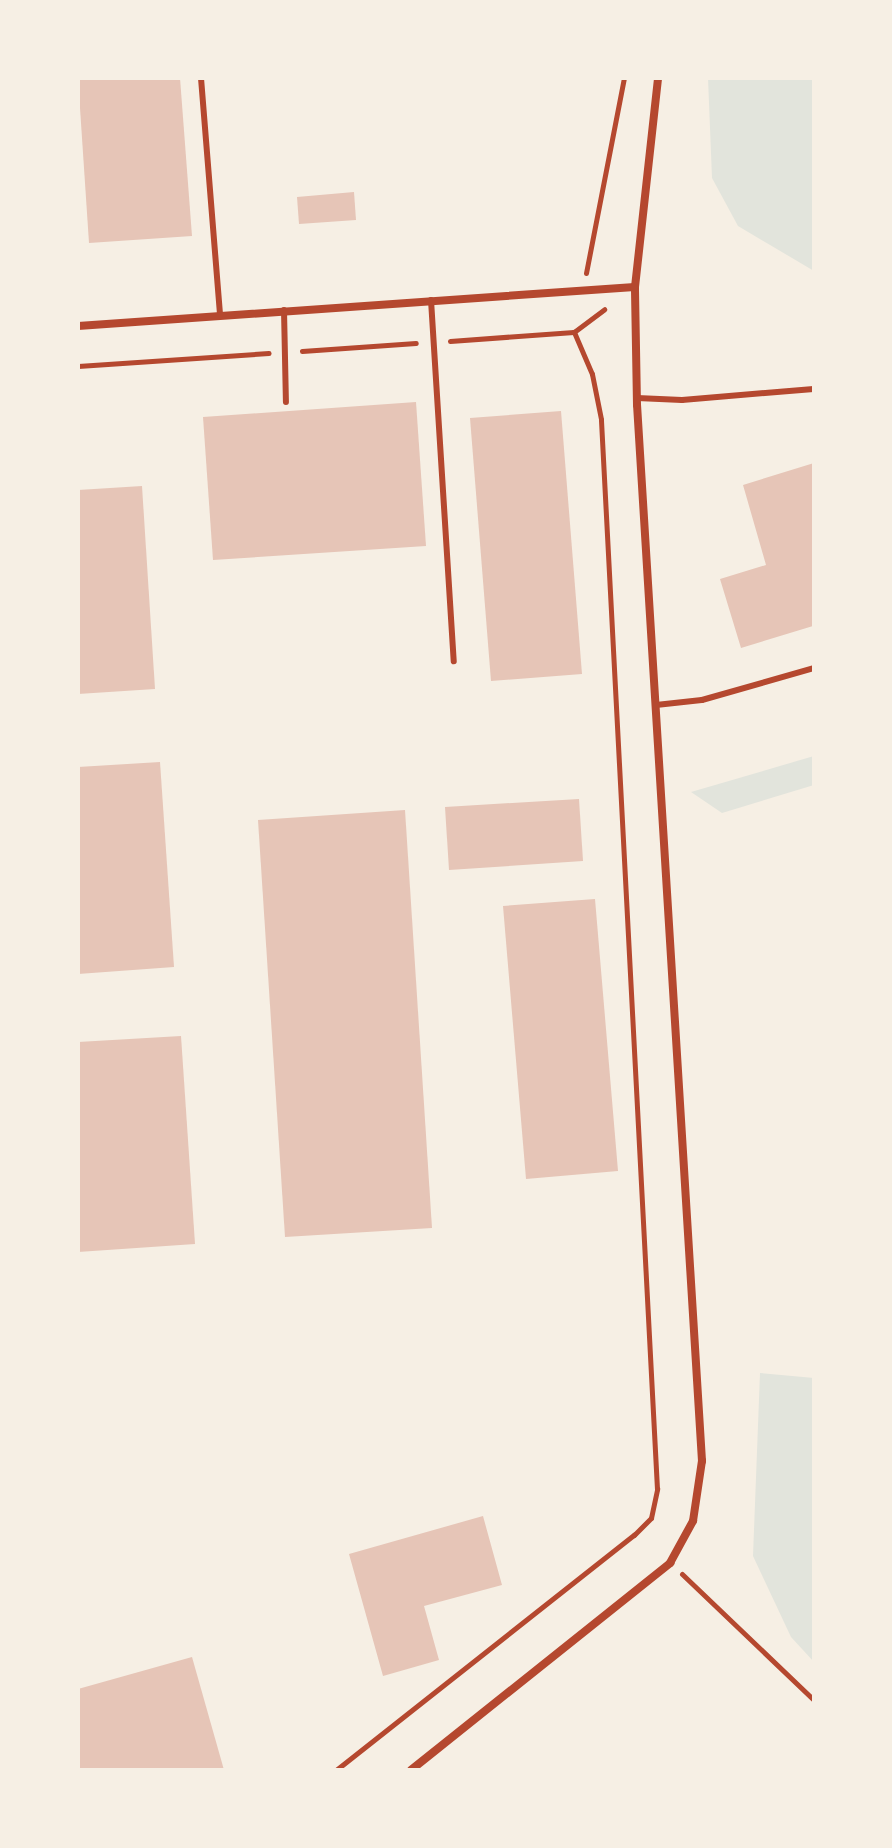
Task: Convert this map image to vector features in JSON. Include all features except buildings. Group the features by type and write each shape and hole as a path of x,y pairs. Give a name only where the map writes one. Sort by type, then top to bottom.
{"street":[{"path":"411,1770 670,1563 693,1521 702,1461 637,398 635,287 658,78"},
{"path":"78,326 635,287"}],"lane":[{"path":"201,78 220,315"},
{"path":"431,300 454,661"},
{"path":"284,310 286,402"},
{"path":"637,398 682,400 814,389"},
{"path":"656,705 702,700 814,668"}],"path":[{"path":"586,290 624,78"},
{"path":"78,366 574,332 635,287"},
{"path":"336,1770 634,1535 651,1518 657,1489 601,419 592,374 574,332"},
{"path":"670,1563 814,1700"}],"shaded area":[{"path":"708,78 814,78 814,271 738,226 712,178"},
{"path":"814,756 814,785 722,813 691,792"},
{"path":"760,1373 814,1378 814,1662 791,1637 753,1556"}]}
